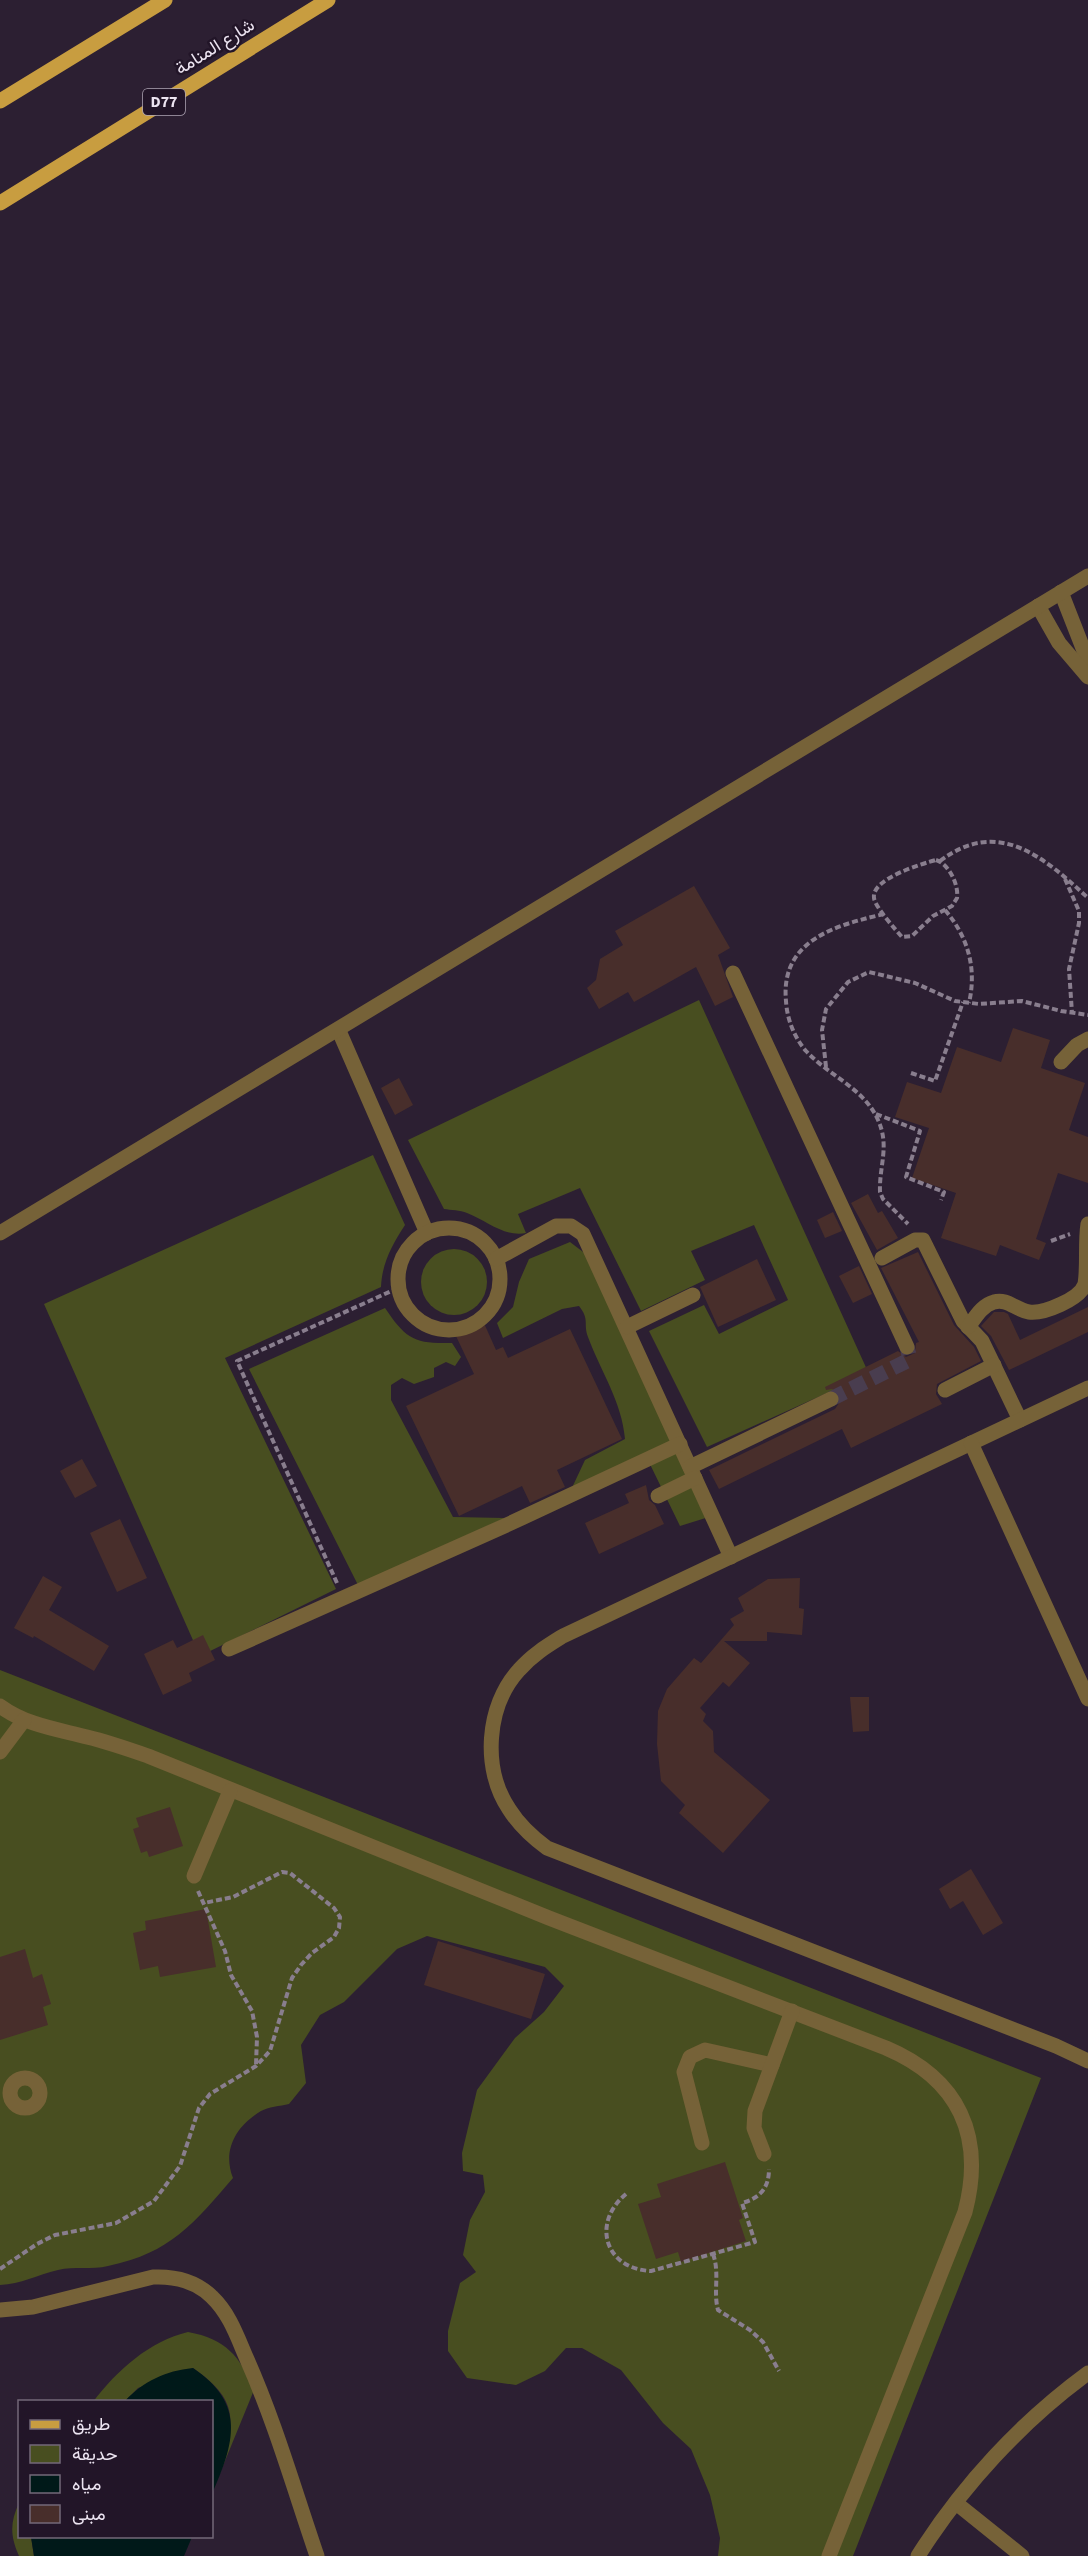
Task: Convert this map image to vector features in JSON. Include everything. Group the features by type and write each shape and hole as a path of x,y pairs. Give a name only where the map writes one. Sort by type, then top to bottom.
{"main road":[{"path":"0,100 165,0"},
{"name":"شارع المنامة","path":"0,203 328,0"}],"street":[{"path":"0,1233 339,1031 1088,576"},
{"path":"1061,592 1088,661"},
{"path":"1038,606 1059,643 1088,677"},
{"path":"733,973 907,1347"},
{"path":"339,1031 427,1233"},
{"path":"1061,1062 1077,1045 1088,1039"},
{"path":"968,1327 983,1307 991,1302 1000,1300 1031,1313 1042,1311 1081,1292 1087,1280 1088,1224"},
{"path":"496,1259 556,1226 571,1226 583,1234 591,1246 731,1557"},
{"path":"454,1228 467,1231 479,1238 496,1259 500,1287 495,1301 488,1313 464,1328 449,1330 422,1323 407,1308 399,1288 401,1262 411,1246 427,1233 454,1228"},
{"path":"882,1258 919,1239 923,1240 968,1327 982,1341 1020,1420"},
{"path":"627,1327 693,1295"},
{"path":"945,1390 994,1365"},
{"path":"1088,1388 563,1636 538,1651 517,1671 502,1696 492,1733 491,1752 496,1781 508,1808 525,1831 548,1848 574,1861 1040,2039 1088,2061"},
{"path":"658,1496 692,1473 831,1399"},
{"path":"971,1443 1088,1699"},
{"path":"229,1649 680,1444"},
{"path":"2,1712 118,1745 910,2058 948,2091 961,2113 970,2137 973,2162 972,2187 965,2212 829,2556"},
{"path":"0,1752 24,1720"},
{"path":"194,1876 230,1791"},
{"path":"764,2154 754,2120 792,2012"},
{"path":"702,2144 684,2072 690,2057 705,2050 772,2065"},
{"path":"0,2310 33,2307 153,2277 170,2276 200,2288 213,2298 232,2325 255,2376 317,2556"},
{"path":"918,2556 956,2503 1015,2436 1088,2373"},
{"path":"956,2503 1022,2556"}],"path":[{"path":"940,861 952,876 958,893 955,902 933,916 907,938 903,937 874,898 877,887 918,865 940,861 970,844 1004,842 1031,852 1088,898"},
{"path":"1065,878 1078,911 1078,929 1069,969 1072,1013"},
{"path":"945,910 968,946 973,975 969,1003"},
{"path":"884,914 842,924 819,935 800,953 787,977 786,1004 795,1035 805,1049 826,1069 863,1097 875,1114 885,1145 880,1192 883,1199 923,1240"},
{"path":"826,1069 822,1030 826,1009 839,990 858,976 869,972 888,975 963,1002 1022,1001 1072,1013 1088,1014"},
{"path":"911,1072 935,1081 963,1002"},
{"path":"875,1114 920,1131 906,1177 944,1192 941,1200"},
{"path":"344,1597 237,1362 399,1288"},
{"path":"0,2269 37,2244 55,2235 116,2223 154,2201 180,2166 189,2146 199,2108 210,2094 256,2066 270,2052 292,1978 312,1953 334,1937 339,1928 340,1917 334,1908 290,1873 282,1872 233,1897 204,1904"},
{"path":"194,1876 225,1951 231,1975 252,2011 257,2037 256,2066"},
{"path":"626,2194 610,2212 607,2237 618,2259 627,2266 651,2271 755,2242 742,2203 754,2199 764,2190 769,2179 764,2154"},
{"path":"713,2254 717,2265 715,2300 718,2310 763,2342 779,2371"}],"green space":[{"path":"699,1000 869,1374 707,1447 649,1331 704,1305 719,1334 788,1300 754,1225 691,1251 705,1280 641,1311 580,1188 518,1214 526,1233 510,1233 464,1212 444,1209 408,1140"},
{"path":"373,1155 405,1225 388,1254 381,1287 225,1358 336,1589 200,1656 44,1304"},
{"path":"570,1242 591,1258 712,1516 680,1526 646,1456 570,1492 585,1460 625,1439 620,1412 588,1337 584,1315 579,1306 562,1309 503,1338 497,1323 513,1307 519,1282 529,1259"},
{"path":"454,1249 467,1252 477,1259 484,1269 487,1282 484,1295 477,1305 467,1312 454,1315 441,1312 431,1305 424,1295 421,1282 424,1269 431,1259 441,1252"},
{"path":"385,1308 399,1327 412,1338 428,1342 452,1343 461,1357 455,1366 446,1362 434,1368 434,1377 414,1384 402,1378 391,1385 391,1400 453,1517 505,1518 358,1585 249,1369"},
{"path":"0,1670 1041,2078 853,2556 718,2556 720,2538 710,2495 691,2449 663,2423 621,2370 582,2348 566,2348 545,2371 516,2385 467,2378 448,2351 448,2331 460,2283 476,2272 463,2255 470,2220 485,2192 483,2175 463,2171 462,2153 477,2090 515,2038 544,2012 564,1986 545,1967 427,1936 397,1949 344,2002 320,2015 301,2045 306,2083 289,2104 264,2110 252,2117 238,2131 230,2148 230,2168 233,2178 180,2234 149,2253 130,2260 102,2267 64,2269 0,2285"},
{"path":"188,2332 222,2344 237,2359 254,2390 218,2478 228,2444 230,2417 221,2393 193,2368 138,2388 126,2400 94,2400 135,2358 174,2336"},
{"path":"18,2506 18,2538 31,2538 34,2556 19,2556 12,2529"}],"water":[{"path":"193,2368 222,2396 228,2410 231,2425 230,2441 213,2492 213,2400 126,2400 156,2378"},
{"path":"31,2538 192,2538 184,2556 34,2556"}],"building":[{"path":"694,886 730,948 718,955 733,997 715,1006 696,967 634,1002 628,992 599,1009 587,988 596,980 600,959 623,945 615,931"},
{"path":"1013,1028 1050,1040 1041,1068 1085,1083 1069,1130 1088,1137 1088,1183 1058,1173 1036,1239 1046,1243 1039,1260 1000,1245 996,1256 941,1238 956,1193 912,1178 929,1128 895,1117 907,1082 941,1093 957,1047 1001,1062"},
{"path":"399,1078 413,1105 395,1115 381,1088"},
{"path":"868,1194 878,1213 882,1211 898,1238 877,1250 851,1203"},
{"path":"833,1212 842,1231 825,1238 817,1220"},
{"path":"918,1252 954,1325 974,1347 981,1361 937,1384 936,1394 942,1404 851,1448 842,1429 719,1489 709,1470 835,1409 841,1400 839,1394 832,1389 826,1390 825,1387 898,1351 906,1357 915,1353 916,1343 919,1342 881,1268"},
{"path":"757,1259 776,1300 718,1327 700,1287"},
{"path":"859,1266 872,1294 853,1303 839,1276"},
{"path":"1088,1307 1088,1332 1009,1370 991,1336 981,1326 994,1312 1004,1312 1008,1314 1020,1340"},
{"path":"483,1321 496,1350 503,1347 508,1358 570,1329 622,1439 557,1470 565,1487 530,1503 522,1486 459,1516 406,1406 474,1374 455,1334"},
{"path":"82,1459 97,1486 75,1498 60,1471"},
{"path":"646,1485 649,1500 655,1505 664,1524 599,1554 585,1523 629,1503 625,1494"},
{"path":"120,1519 147,1578 117,1592 90,1533"},
{"path":"43,1576 62,1587 49,1610 109,1646 94,1671 34,1636 33,1638 14,1628"},
{"path":"800,1578 799,1608 804,1609 802,1635 767,1632 767,1641 724,1641 750,1663 729,1687 723,1682 700,1708 706,1714 703,1721 713,1731 714,1752 770,1800 723,1853 679,1813 685,1805 661,1781 657,1744 658,1711 667,1689 694,1658 701,1663 734,1625 730,1619 744,1611 738,1598 768,1579"},
{"path":"203,1635 215,1660 189,1673 192,1681 163,1695 144,1654 173,1640 177,1648"},
{"path":"850,1697 869,1697 869,1731 853,1732"},
{"path":"170,1807 183,1846 149,1857 147,1851 141,1853 133,1829 139,1827 136,1818"},
{"path":"971,1869 1003,1923 983,1935 963,1901 950,1909 939,1889"},
{"path":"206,1909 216,1967 160,1977 158,1966 140,1970 133,1933 146,1930 145,1921"},
{"path":"438,1941 545,1974 531,2019 424,1985"},
{"path":"25,1949 33,1978 42,1974 51,2004 43,2007 48,2025 0,2040 0,1957"},
{"path":"725,2162 743,2218 739,2220 746,2241 681,2262 678,2252 656,2259 638,2204 661,2197 657,2184"}],"tunnel":[{"path":"831,1399 907,1361 909,1355 907,1347"}]}
